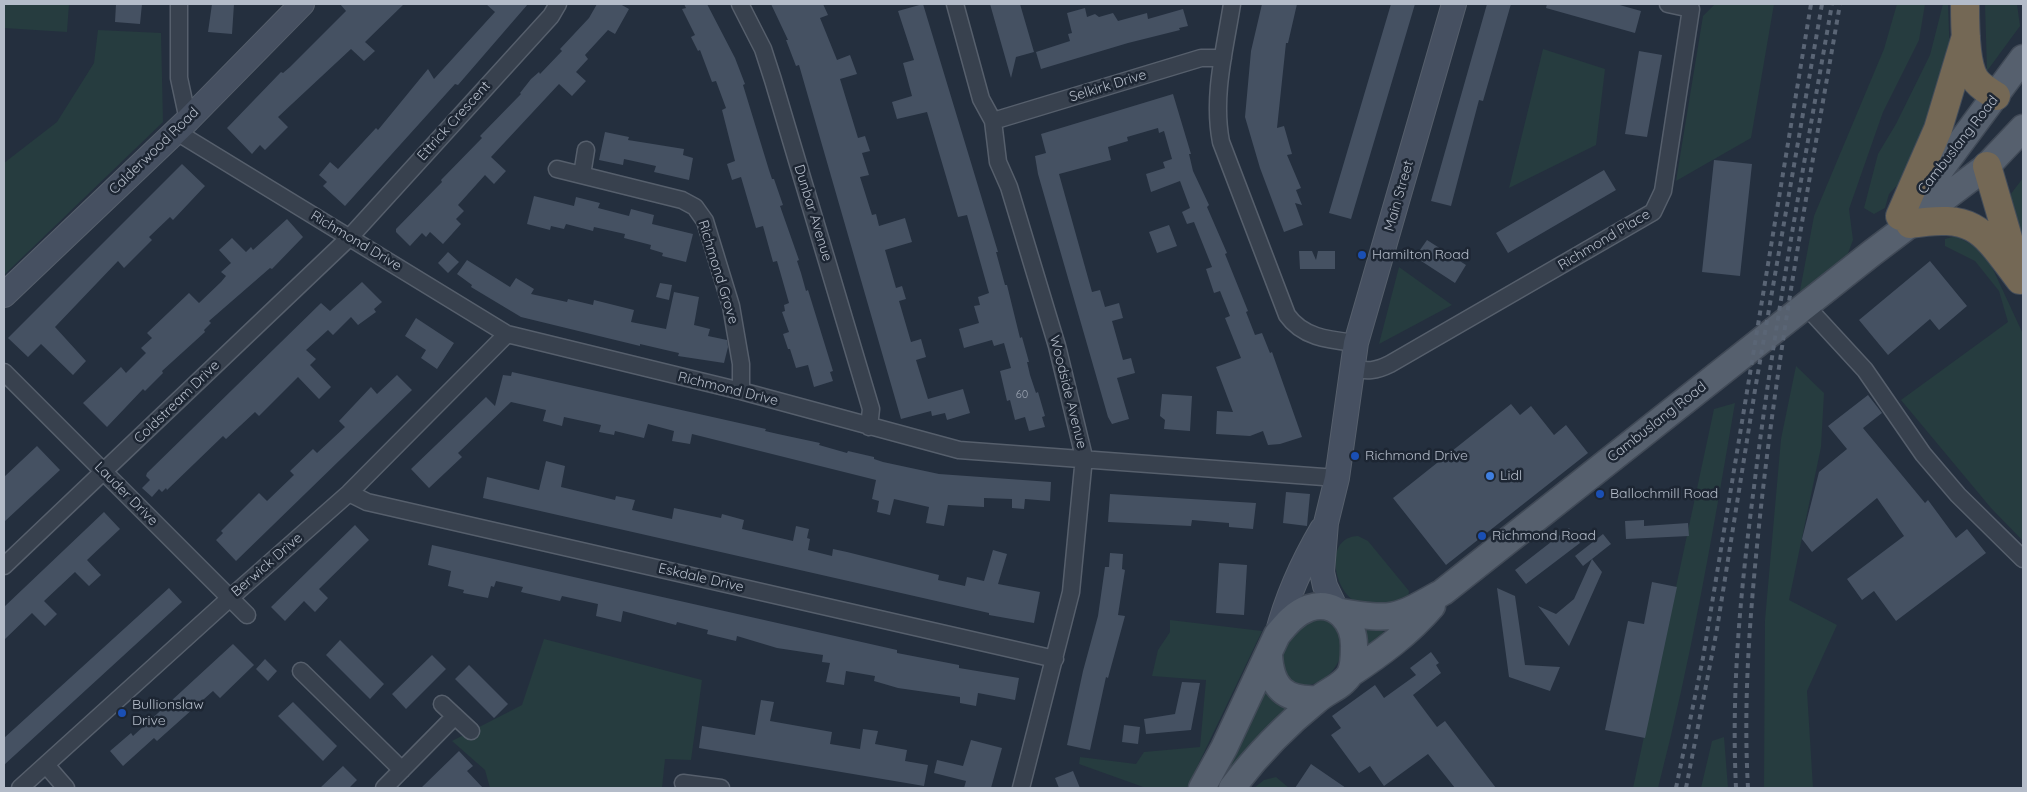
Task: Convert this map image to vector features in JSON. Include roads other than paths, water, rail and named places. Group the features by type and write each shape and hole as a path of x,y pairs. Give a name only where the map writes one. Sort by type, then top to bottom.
{"highway":[{"path":"1965,4 1966,36 1974,77 1992,102"},
{"path":"1966,36 1938,128 1905,220 1958,221 1987,236 2022,284"},
{"path":"1986,166 2022,284"}],"main road":[{"name":"Calderwood Road","path":"4,295 181,125 302,4"},
{"name":"Main Street","path":"1336,478 1356,343 1454,4"},
{"name":"Cambuslang Road","path":"1443,592 1872,254 1905,220 2023,58"},
{"path":"1986,166 1983,132 1992,102 2023,93"},
{"name":"Cambuslang Road","path":"1905,220 1986,166 2023,128"},
{"path":"1336,478 1326,523 1322,572 1325,586 1354,634 1354,660 1350,674"},
{"path":"1318,698 1300,699 1290,696 1277,686 1270,673 1273,645 1285,604 1300,570 1326,523"},
{"path":"1202,788 1273,645 1289,620 1308,608 1325,606 1339,611 1375,618 1389,618 1403,614 1443,592"},
{"path":"1232,788 1266,749 1318,698 1392,646 1416,625 1443,592"}],"street":[{"path":"179,4 181,125"},
{"name":"Ettrick Crescent","path":"350,237 551,16 558,4"},
{"name":"Dunbar Avenue","path":"740,4 763,49 773,80 871,409 869,427"},
{"name":"Woodside Avenue","path":"955,4 981,99 993,121 998,162 1009,187 1057,346 1084,457 1071,592 1021,788"},
{"path":"1232,4 1223,58 1218,114 1221,142 1287,315 1300,329 1312,334 1327,340 1356,343"},
{"name":"Richmond Place","path":"1352,368 1371,371 1390,364 1653,212 1663,191 1696,6 1668,4"},
{"name":"Selkirk Drive","path":"993,121 1201,58 1223,58"},
{"name":"Richmond Drive","path":"181,125 350,237 507,334 741,391 959,450 1084,457 1336,478"},
{"path":"582,175 586,150"},
{"name":"Richmond Grove","path":"557,169 682,200 695,207 705,221 731,306 741,364 741,391"},
{"name":"Coldstream Drive","path":"4,566 350,237"},
{"path":"1806,306 1865,370 1923,454 1952,489 2023,559"},
{"name":"Berwick Drive","path":"20,788 230,598 349,494 507,334"},
{"name":"Lauder Drive","path":"4,372 247,616"},
{"name":"Eskdale Drive","path":"349,494 367,502 1055,658"},
{"path":"301,671 402,770"},
{"path":"442,704 471,731"},
{"path":"384,788 454,716"},
{"path":"46,765 66,788"},
{"path":"683,784 721,788"}],"railway":[{"path":"1676,788 1703,658 1811,4"},
{"path":"1686,788 1717,629 1755,390 1822,4"},
{"path":"1736,788 1736,675 1749,525 1780,305 1832,4"},
{"path":"1748,788 1746,722 1748,657 1766,460 1795,265 1840,4"}],"place":[{"name":"Hamilton Road","path":"1362,255"},
{"name":"Richmond Drive","path":"1355,456"},
{"name":"Lidl","path":"1490,476"},
{"name":"Ballochmill Road","path":"1600,494"},
{"name":"Richmond Road","path":"1482,536"},
{"name":"Bullionslaw Drive","path":"122,713"}]}
